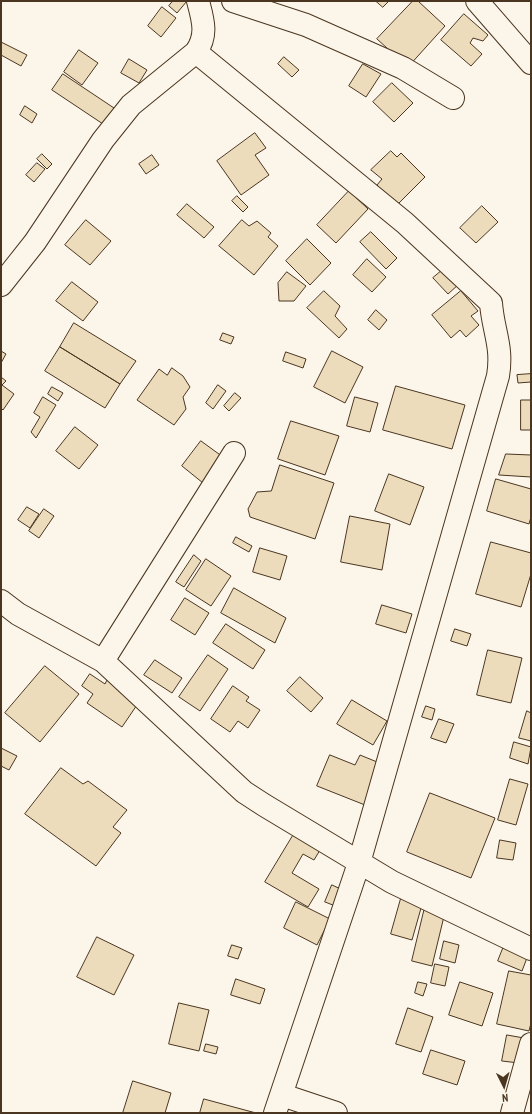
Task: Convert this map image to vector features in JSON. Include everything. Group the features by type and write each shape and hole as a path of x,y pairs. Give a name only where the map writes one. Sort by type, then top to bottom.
{"street":[{"path":"1,285 35,242 103,140 131,105 196,52 202,44 205,28 198,1"},
{"path":"233,1 306,25 403,68 453,98"},
{"path":"477,1 531,63"},
{"path":"196,52 405,223 490,303 493,325 498,339 501,358 498,376 359,863 279,1104 336,1113"},
{"path":"103,661 234,453"},
{"path":"1,601 18,614 103,661 244,792 392,882 531,949"},
{"path":"512,1113 531,1044"}],"building":[{"path":"173,1 187,1 177,13 169,6"},
{"path":"376,1 389,1 383,7"},
{"path":"413,1 418,1 445,26 408,67 377,39"},
{"path":"162,7 176,18 161,37 148,26"},
{"path":"464,14 488,35 483,41 473,38 470,43 482,54 471,66 441,40"},
{"path":"1,42 27,55 21,66 1,55"},
{"path":"79,50 98,63 82,85 64,72"},
{"path":"284,57 299,70 292,77 278,64"},
{"path":"129,59 147,70 139,83 121,73"},
{"path":"363,64 381,74 366,97 349,86"},
{"path":"63,74 117,110 106,126 52,90"},
{"path":"392,83 413,103 394,122 373,102"},
{"path":"25,106 37,114 32,123 20,115"},
{"path":"255,133 266,148 255,155 269,175 241,195 217,161"},
{"path":"391,151 397,157 401,153 425,177 397,205 377,185 382,179 371,170"},
{"path":"42,154 52,164 47,169 37,159"},
{"path":"152,155 159,165 146,174 139,164"},
{"path":"37,163 45,169 34,182 26,175"},
{"path":"349,191 368,209 336,243 317,225"},
{"path":"237,196 248,207 243,212 232,201"},
{"path":"187,204 214,227 204,238 177,215"},
{"path":"482,206 498,222 476,243 460,228"},
{"path":"86,220 111,241 90,265 65,245"},
{"path":"242,220 249,226 257,221 271,233 268,237 278,246 254,275 219,246"},
{"path":"371,232 397,258 386,269 360,242"},
{"path":"307,239 331,263 310,285 286,261"},
{"path":"367,259 386,277 372,292 353,275"},
{"path":"445,268 459,284 448,294 433,278"},
{"path":"287,272 306,286 294,301 279,301 278,283"},
{"path":"72,282 98,302 83,321 56,301"},
{"path":"324,291 340,306 335,316 347,329 339,338 307,308"},
{"path":"461,291 478,311 471,316 479,325 466,337 460,330 451,338 432,315"},
{"path":"376,310 387,320 379,330 368,320"},
{"path":"74,323 136,361 120,384 60,347"},
{"path":"223,333 234,337 231,344 220,340"},
{"path":"60,347 120,384 105,408 45,371"},
{"path":"1,351 6,354 1,363"},
{"path":"332,351 363,367 345,403 314,387"},
{"path":"286,352 306,359 303,368 283,361"},
{"path":"172,368 183,376 190,387 183,397 186,409 174,425 137,400 159,369 167,375"},
{"path":"531,374 531,382 518,383 517,375"},
{"path":"1,377 6,381 2,385 14,394 3,410 1,408"},
{"path":"218,385 226,391 213,409 206,403"},
{"path":"396,386 465,405 452,449 383,430"},
{"path":"52,387 63,393 58,401 48,394"},
{"path":"235,393 241,398 229,411 224,406"},
{"path":"43,397 56,405 36,438 31,432 40,417 34,413"},
{"path":"355,397 378,403 370,432 347,426"},
{"path":"521,400 531,400 531,430 521,430"},
{"path":"291,421 339,436 325,475 278,459"},
{"path":"75,427 98,445 79,469 56,451"},
{"path":"201,441 223,457 203,483 182,466"},
{"path":"506,454 531,455 531,477 499,475"},
{"path":"280,465 334,483 315,539 250,517 248,509 257,492 271,491"},
{"path":"389,474 424,487 410,525 375,511"},
{"path":"496,479 531,489 531,517 529,524 487,511"},
{"path":"27,507 39,514 30,528 18,520"},
{"path":"44,509 54,516 39,538 29,531"},
{"path":"350,516 390,524 382,570 341,562"},
{"path":"236,537 252,546 249,552 233,543"},
{"path":"491,542 531,553 531,574 521,607 476,594"},
{"path":"260,548 287,556 280,580 253,572"},
{"path":"194,555 201,561 184,587 176,582"},
{"path":"206,559 231,576 211,606 186,590"},
{"path":"234,588 286,618 275,643 221,613"},
{"path":"185,598 209,613 195,635 171,620"},
{"path":"382,605 412,614 406,633 376,624"},
{"path":"226,624 265,650 253,669 213,643"},
{"path":"455,629 471,634 467,646 451,641"},
{"path":"488,650 522,658 511,703 477,695"},
{"path":"208,655 228,669 200,711 179,697"},
{"path":"155,660 182,678 172,693 144,675"},
{"path":"45,666 79,694 40,742 5,713"},
{"path":"90,674 105,684 107,680 139,702 122,727 87,703 93,694 82,686"},
{"path":"300,677 323,698 311,712 287,691"},
{"path":"233,686 249,697 246,701 260,710 248,728 238,721 230,732 211,719"},
{"path":"352,700 387,721 373,745 337,724"},
{"path":"426,706 435,709 432,720 422,717"},
{"path":"527,711 531,713 531,741 519,738"},
{"path":"439,719 454,724 446,743 431,738"},
{"path":"514,742 531,747 528,764 510,758"},
{"path":"1,748 17,756 9,770 1,766"},
{"path":"330,755 355,765 360,755 382,764 365,805 317,786"},
{"path":"61,768 83,784 88,781 127,810 113,827 121,833 96,866 25,814"},
{"path":"510,779 528,784 516,825 498,820"},
{"path":"430,793 495,818 471,878 407,852"},
{"path":"297,829 323,845 314,860 303,854 292,873 319,889 308,907 265,882"},
{"path":"500,840 516,843 513,860 497,858"},
{"path":"332,885 345,891 338,907 325,902"},
{"path":"402,895 423,901 412,940 391,934"},
{"path":"296,902 330,919 317,945 284,928"},
{"path":"426,903 446,908 432,966 412,961"},
{"path":"97,937 134,955 114,995 77,977"},
{"path":"444,941 459,945 455,963 440,959"},
{"path":"506,941 530,950 522,971 498,961"},
{"path":"232,945 242,948 238,959 228,956"},
{"path":"435,964 449,967 445,986 431,983"},
{"path":"509,971 531,975 531,1023 529,1031 497,1024"},
{"path":"236,979 265,989 260,1004 231,995"},
{"path":"418,982 427,984 423,996 415,993"},
{"path":"460,982 493,993 482,1026 449,1015"},
{"path":"179,1003 209,1010 199,1051 169,1044"},
{"path":"408,1008 433,1017 421,1052 396,1044"},
{"path":"507,1035 524,1038 519,1063 502,1061"},
{"path":"206,1044 218,1047 216,1054 204,1051"},
{"path":"431,1050 465,1061 457,1085 423,1074"},
{"path":"133,1081 171,1093 165,1113 123,1113"},
{"path":"204,1099 256,1113 200,1113"}]}
